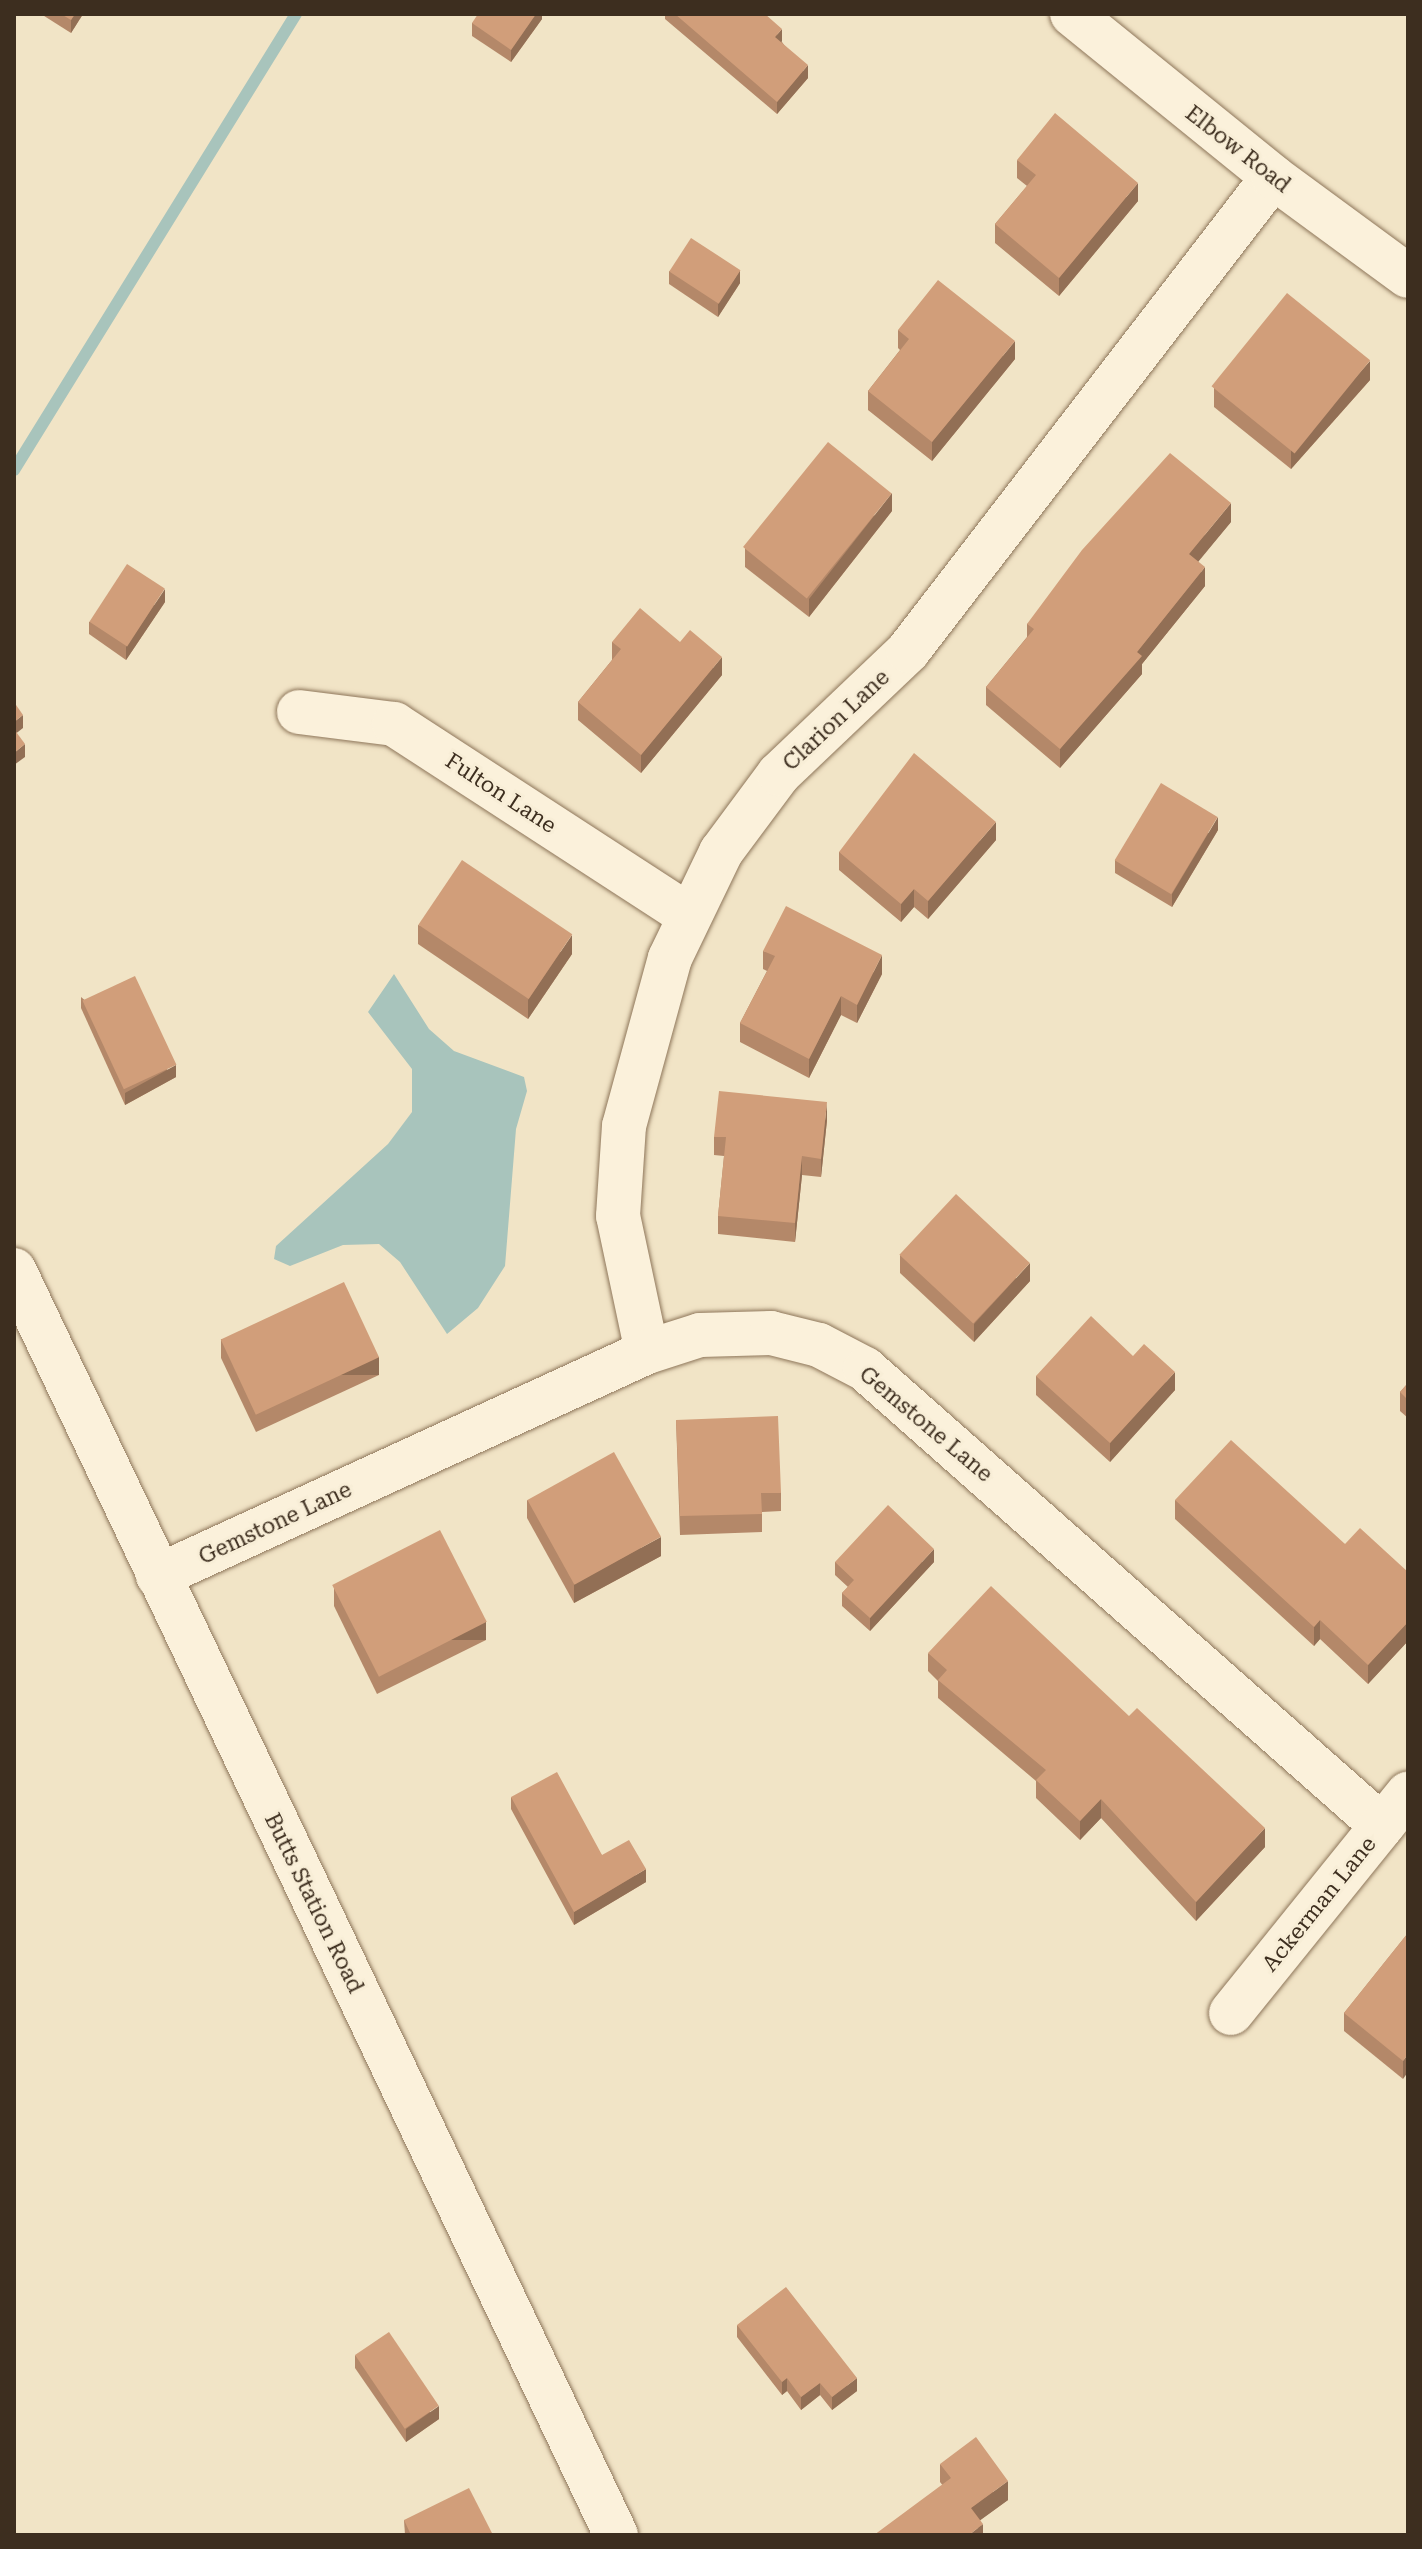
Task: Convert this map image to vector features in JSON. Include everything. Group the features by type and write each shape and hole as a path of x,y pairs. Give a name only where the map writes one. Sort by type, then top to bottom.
{"street":[{"name":"Elbow Road","path":"1072,14 1273,177 1408,276"},
{"name":"Clarion Lane","path":"647,1352 624,1271 618,1174 648,1025 688,915 754,803 908,651 1273,177"},
{"name":"Fulton Lane","path":"299,712 394,724 688,915"},
{"name":"Butts Station Road","path":"14,1270 616,2535"},
{"name":"Gemstone Lane","path":"158,1576 647,1352 700,1335 771,1333 819,1345 865,1369 1395,1810"},
{"name":"Ackerman Lane","path":"1231,2013 1395,1810"}],"water":[{"path":"394,974 429,1029 454,1051 524,1077 527,1091 516,1129 505,1266 478,1308 447,1334 400,1262 379,1244 343,1245 290,1266 274,1259 276,1246 388,1144 412,1112 412,1069 368,1012"}],"building":[{"path":"61,14 75,14 71,20"},
{"path":"478,14 536,14 511,50 472,23"},
{"path":"675,14 765,14 782,29 775,37 808,65 777,102"},
{"path":"1055,113 1138,183 1059,278 995,224 1036,175 1017,160"},
{"path":"691,238 740,270 719,304 669,272"},
{"path":"938,280 1015,341 932,442 868,391 909,339 898,330"},
{"path":"1287,293 1370,360 1295,454 1211,386"},
{"path":"828,442 892,494 807,599 743,547"},
{"path":"1170,453 1231,503 1189,554 1205,567 1137,652 1142,656 1060,749 986,687 1034,629 1027,624 1082,550"},
{"path":"127,564 165,589 127,646 89,622"},
{"path":"640,608 680,642 690,630 722,657 641,755 578,702 621,649 612,642"},
{"path":"14,702 23,715 14,722"},
{"path":"14,729 25,744 14,753"},
{"path":"914,753 996,822 928,901 914,889 901,904 839,852"},
{"path":"1161,783 1218,817 1171,894 1115,860"},
{"path":"462,860 572,934 529,999 418,925"},
{"path":"786,906 882,955 857,1005 841,996 809,1059 740,1023 775,956 763,951"},
{"path":"135,976 176,1065 124,1089 82,1001"},
{"path":"719,1091 827,1102 821,1159 802,1156 795,1223 718,1216 726,1137 714,1137"},
{"path":"956,1194 1030,1263 973,1324 899,1255"},
{"path":"344,1282 379,1357 256,1415 221,1339"},
{"path":"1091,1316 1133,1356 1144,1344 1175,1372 1110,1443 1036,1376"},
{"path":"1408,1383 1408,1400 1400,1392"},
{"path":"778,1416 781,1493 761,1493 762,1514 680,1516 676,1420"},
{"path":"1231,1440 1345,1544 1360,1528 1408,1572 1408,1622 1368,1665 1320,1620 1314,1627 1175,1500"},
{"path":"614,1452 661,1537 574,1585 527,1500"},
{"path":"888,1505 934,1549 870,1618 842,1593 854,1580 835,1562"},
{"path":"440,1530 487,1622 379,1677 332,1585"},
{"path":"991,1586 1129,1716 1137,1708 1265,1828 1196,1902 1101,1799 1080,1821 1036,1780 1046,1770 938,1680 947,1670 928,1653"},
{"path":"557,1772 602,1855 629,1840 646,1869 574,1912 511,1797"},
{"path":"1408,1933 1408,2054 1403,2061 1344,2013"},
{"path":"786,2287 857,2378 832,2397 820,2383 801,2397 787,2378 782,2382 737,2325"},
{"path":"389,2332 439,2406 405,2429 355,2355"},
{"path":"976,2437 1008,2481 971,2508 983,2524 969,2535 874,2535 951,2478 940,2464"},
{"path":"469,2488 493,2535 411,2535 404,2520"}],"waterway":[{"path":"14,470 296,14"}]}
